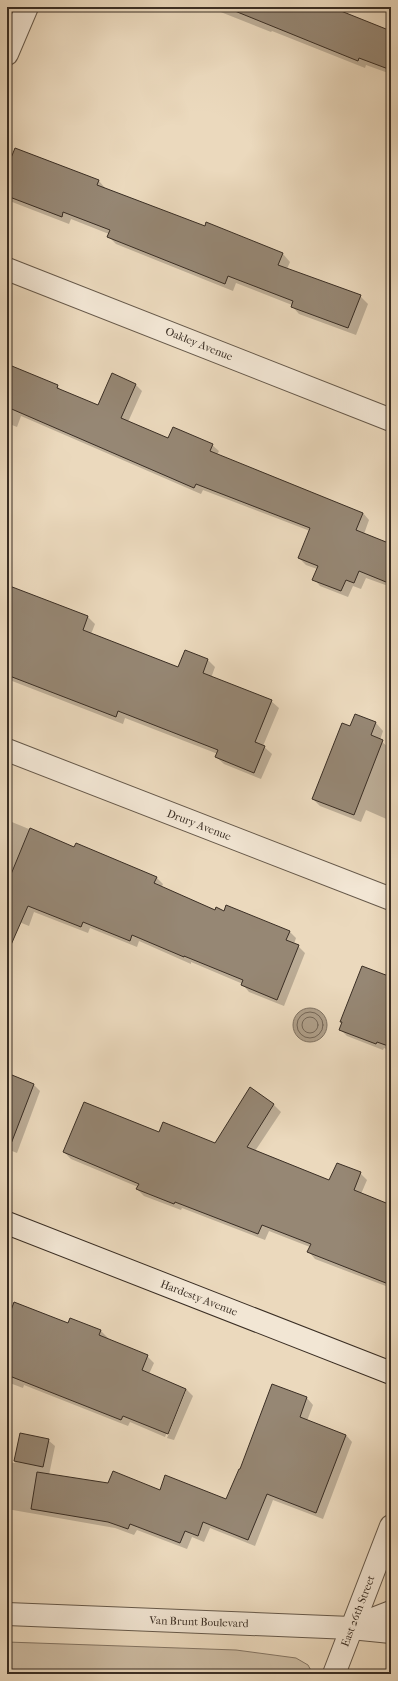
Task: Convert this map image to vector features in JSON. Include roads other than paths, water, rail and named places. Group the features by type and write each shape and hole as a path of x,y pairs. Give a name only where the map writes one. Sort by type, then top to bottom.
{"street":[{"path":"7,54 27,7"},
{"name":"Oakley Avenue","path":"7,269 391,420"},
{"name":"Drury Avenue","path":"7,750 391,899"},
{"name":"Hardesty Avenue","path":"7,1223 391,1373"},
{"name":"East 26th Street","path":"334,1674 391,1526"},
{"path":"352,1628 391,1612"},
{"name":"Van Brunt Boulevard","path":"7,1614 352,1628 391,1632"}],"water":[{"path":"313,1008 320,1010 325,1015 327,1025 325,1035 320,1040 307,1042 300,1040 295,1035 293,1022 295,1015 300,1010"}]}
